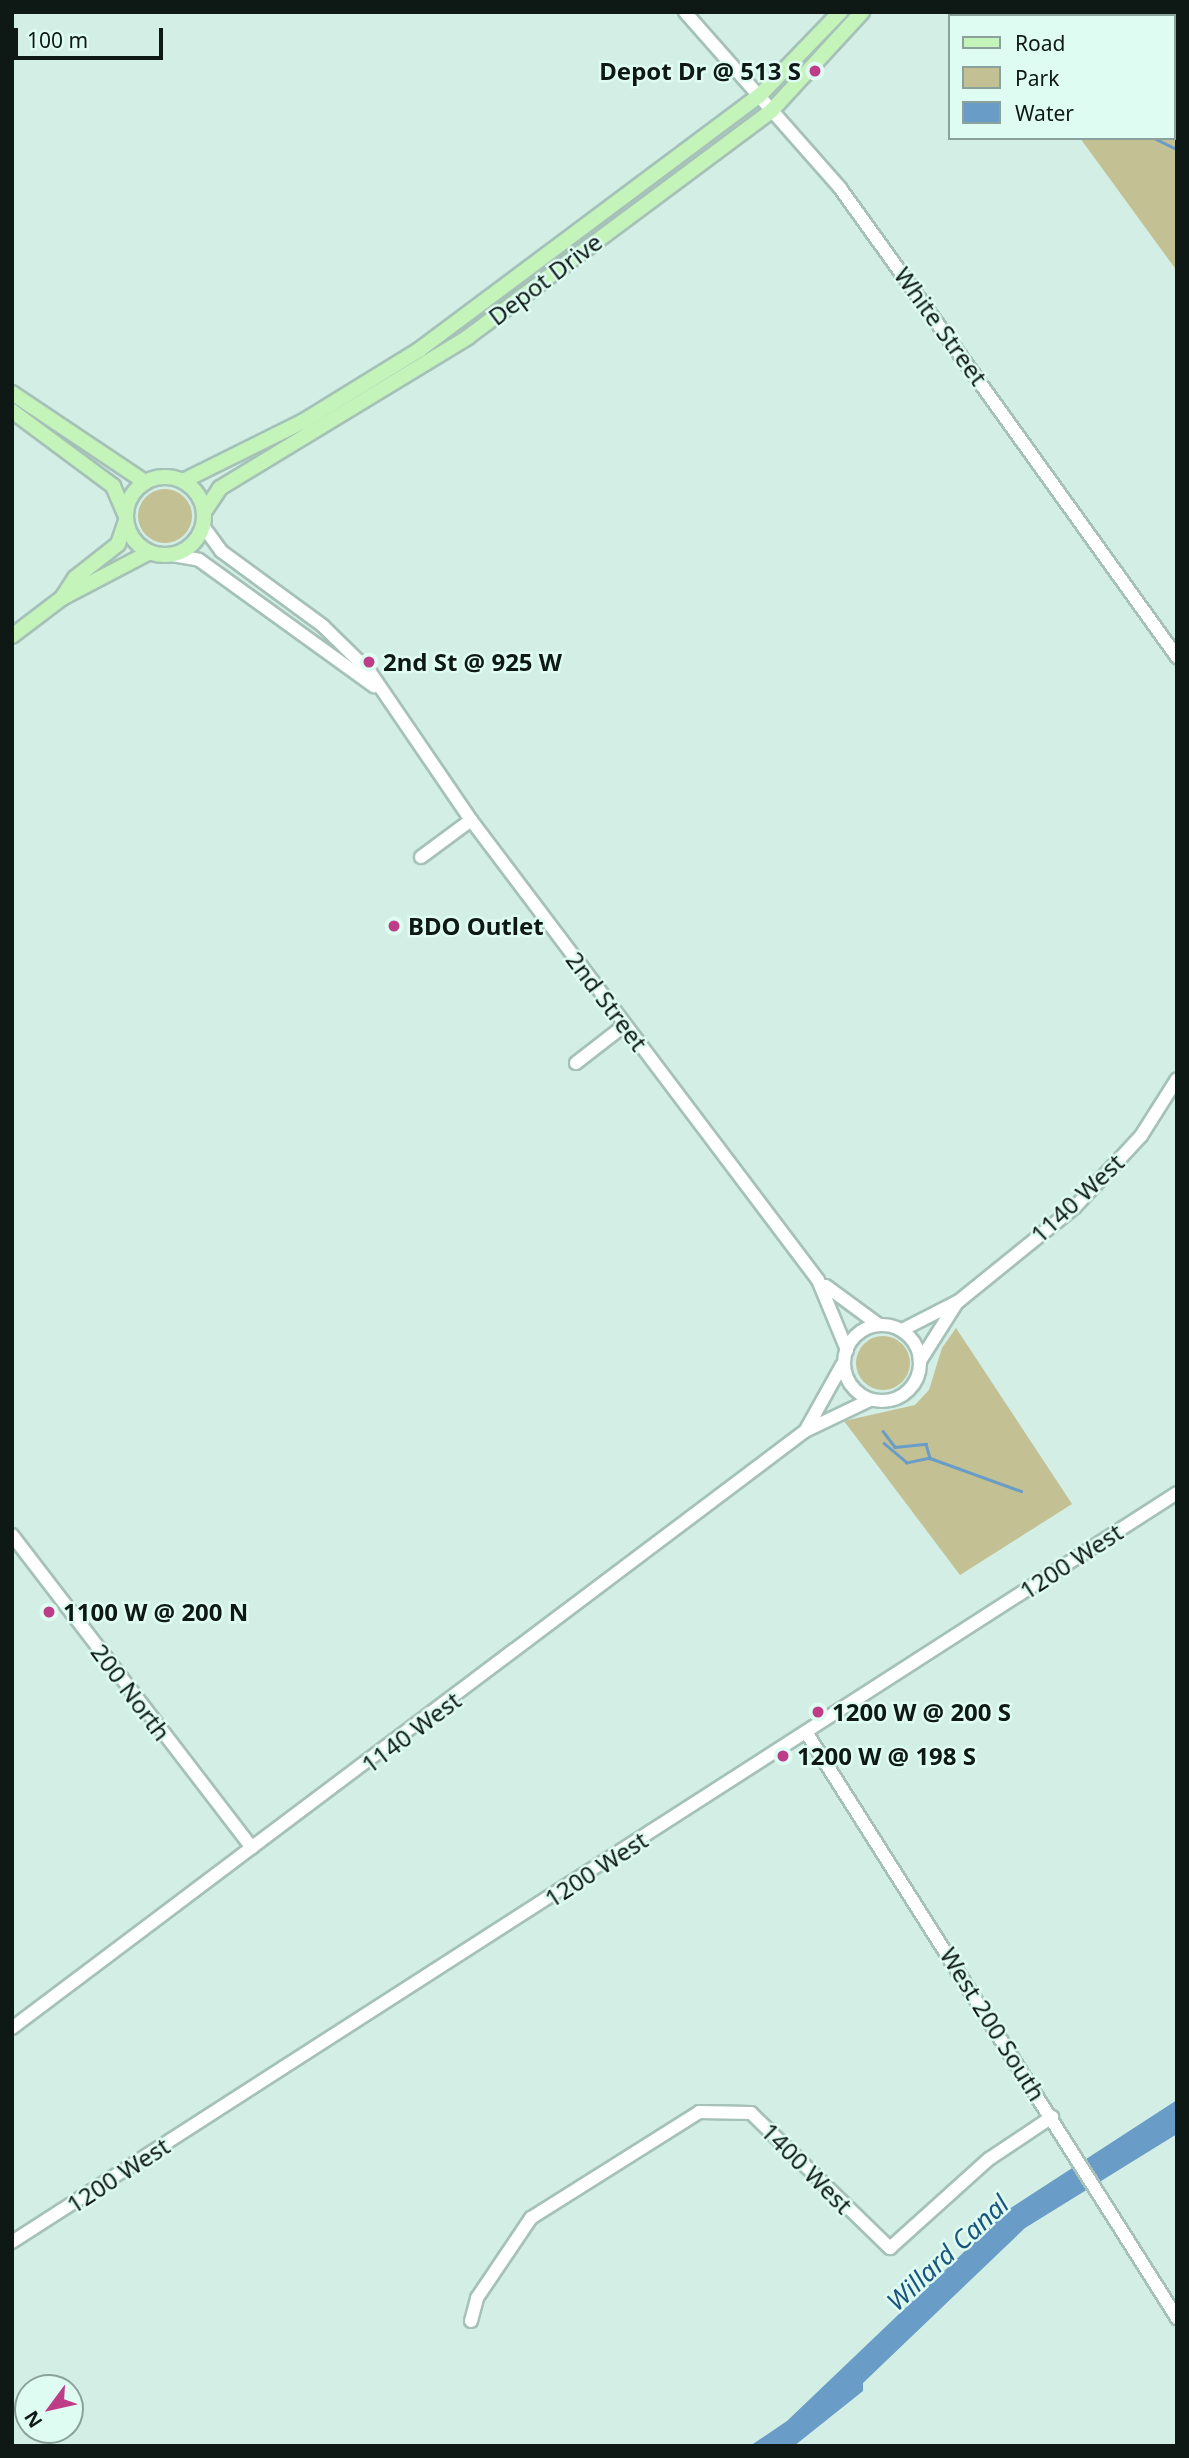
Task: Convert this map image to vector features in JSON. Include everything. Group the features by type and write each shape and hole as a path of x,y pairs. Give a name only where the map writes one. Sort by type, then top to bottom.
{"main road":[{"name":"Depot Drive","path":"183,481 302,422 419,350 759,96 840,12"},
{"name":"Depot Drive","path":"203,519 220,488 468,337 772,110 862,12"},
{"path":"12,393 145,482"},
{"path":"12,411 113,486 126,518 134,541 150,552 172,555 195,541 203,519 183,481 166,476 145,482 126,518 118,544 75,578 62,598"},
{"path":"12,636 62,598 150,552"}],"street":[{"name":"White Street","path":"685,12 840,188 1177,657"},
{"name":"2nd Street","path":"203,519 221,551 323,626 370,672 374,686"},
{"name":"2nd Street","path":"172,555 199,560 374,686 471,821 818,1280 847,1350"},
{"path":"421,858 471,821"},
{"path":"576,1063 625,1025"},
{"name":"1140 West","path":"902,1330 958,1301 1110,1173 1177,1079"},
{"name":"2nd Street","path":"818,1280 879,1325"},
{"name":"1140 West","path":"920,1361 958,1301"},
{"path":"879,1325 902,1330 920,1361 905,1394 870,1400 851,1387 842,1365 847,1350 860,1332 879,1325"},
{"name":"1140 West","path":"805,1431 842,1365"},
{"name":"1140 West","path":"12,2028 805,1431 870,1400"},
{"name":"1200 West","path":"12,2242 1177,1493"},
{"name":"200 North","path":"12,1535 252,1848"},
{"name":"West 200 South","path":"806,1731 1177,2318"},
{"name":"1400 West","path":"471,2321 477,2298 531,2218 699,2112 751,2113 890,2248 989,2159 1052,2117"}],"green space":[{"path":"989,12 1177,12 1177,271 1081,140 1175,140 1175,14"},
{"path":"165,489 184,497 192,516 184,535 165,543 146,535 138,516 146,497"},
{"path":"956,1328 1072,1504 960,1575 844,1421 915,1405 929,1390 942,1348"},
{"path":"883,1336 902,1344 910,1363 902,1382 883,1390 864,1382 856,1363 864,1344"}],"water":[{"path":"1177,2100 1177,2134 1025,2228 863,2383 863,2391 794,2446 750,2446 787,2421 1009,2209"}],"waterway":[{"path":"1158,140 1177,149"},
{"path":"883,1431 895,1447 926,1444 930,1458 907,1463 884,1444"},
{"path":"930,1458 1021,1491"}],"place":[{"name":"Depot Dr @ 513 S","path":"815,71"},
{"name":"2nd St @ 925 W","path":"369,662"},
{"name":"BDO Outlet","path":"394,926"},
{"name":"1100 W @ 200 N","path":"49,1612"},
{"name":"1200 W @ 200 S","path":"818,1712"},
{"name":"1200 W @ 198 S","path":"783,1756"}],"water label":[{"name":"Willard Canal","path":"948,2253"}]}
